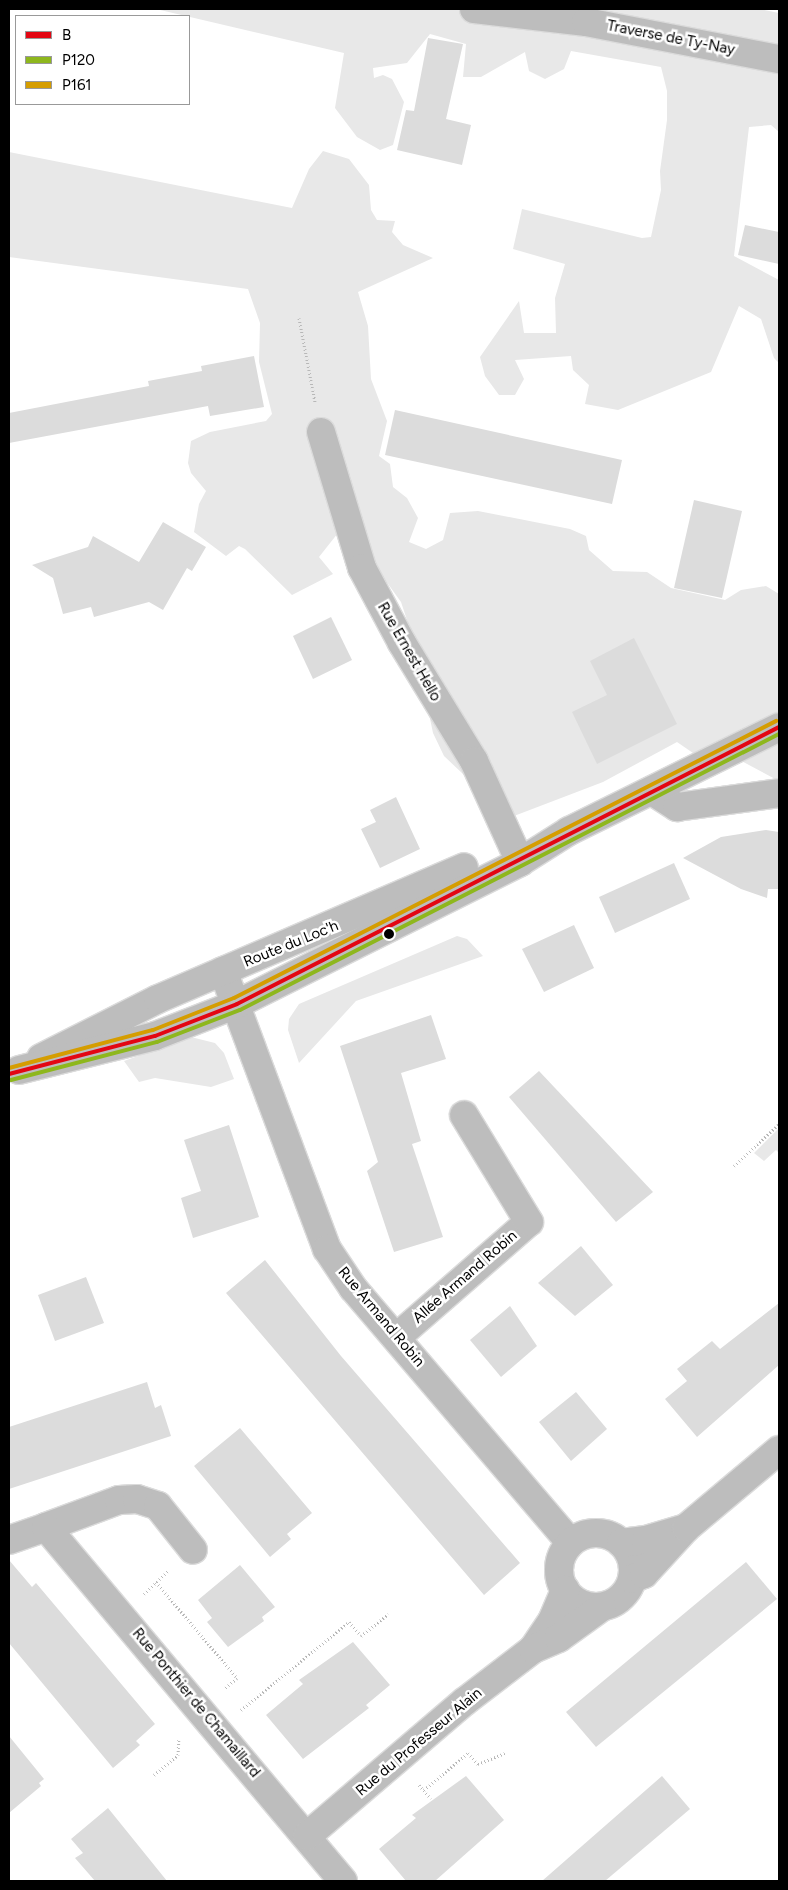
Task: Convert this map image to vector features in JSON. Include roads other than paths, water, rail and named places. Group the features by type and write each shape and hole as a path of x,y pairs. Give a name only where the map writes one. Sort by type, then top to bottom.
{"street":[{"name":"Traverse de Ty-Nay","path":"474,9 586,22 779,59"},
{"name":"Rue Ernest Hello","path":"321,432 362,568 402,643 474,761 517,855"},
{"name":"Route du Loc'h","path":"14,1072 74,1039 223,972 517,855 779,728"},
{"path":"652,791 677,807 779,793"},
{"name":"Route du Loc'h","path":"14,1072 163,1033 237,1004 517,855"},
{"name":"Rue Armand Robin","path":"223,972 237,1004 318,1229 354,1288 570,1542"},
{"name":"Allée Armand Robin","path":"397,1337 529,1222 464,1115"},
{"path":"632,1579 632,1559 621,1543 602,1534 570,1542 559,1570 565,1590 581,1604 602,1606 621,1598 632,1579 660,1559 686,1528 779,1450"},
{"path":"9,1540 119,1500 137,1499 158,1506 193,1550"},
{"name":"Rue Ponthier de Chamaillard","path":"46,1527 343,1881"},
{"path":"621,1543 646,1540 686,1528"},
{"name":"Rue du Professeur Alain","path":"533,1649 552,1620 565,1590"},
{"name":"Rue du Professeur Alain","path":"307,1836 533,1649 559,1638 602,1606"}]}
